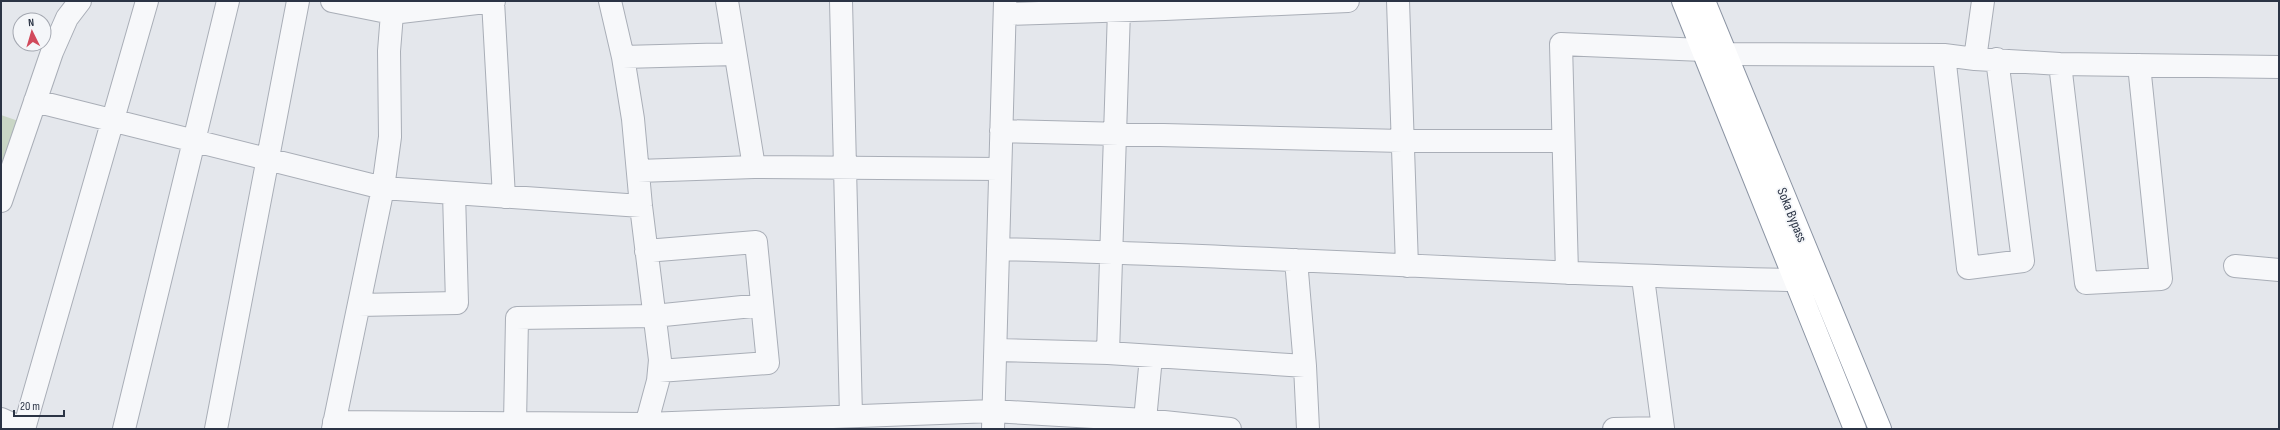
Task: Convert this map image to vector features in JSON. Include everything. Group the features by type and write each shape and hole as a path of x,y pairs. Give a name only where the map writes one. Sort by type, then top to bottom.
{"highway":[{"name":"Soka Bypass","path":"1683,1 1855,429"},
{"name":"Soka Bypass","path":"1704,1 1880,429"}],"street":[{"path":"1,201 52,52 67,18 80,1"},
{"path":"1,419 24,429 147,1"},
{"path":"124,429 193,139 228,1"},
{"path":"216,429 298,1"},
{"path":"332,1 393,7 494,1 504,197"},
{"path":"610,1 623,57 633,120 659,371 646,426"},
{"path":"727,1 754,167"},
{"path":"841,1 851,416"},
{"path":"993,420 996,350 999,169 1005,7 1119,10 1164,5 1348,1"},
{"path":"1398,1 1407,266"},
{"path":"1976,59 1984,1"},
{"path":"393,7 389,51 390,137 383,188 334,425 474,426 515,423 646,426 851,416 914,421 1145,420 1230,429"},
{"path":"1108,353 1119,10"},
{"path":"1567,274 1561,44 1703,50 1725,54 1944,55 1976,59 1997,59 2060,64 2279,67"},
{"path":"623,57 735,54"},
{"path":"1944,55 1968,268 2024,260 1997,59"},
{"path":"2060,64 2086,283 2161,279 2139,65"},
{"path":"35,101 113,119 383,188 641,206"},
{"path":"1001,131 1402,141 1563,141"},
{"path":"638,171 754,167 999,169"},
{"path":"358,305 457,303 454,193"},
{"path":"646,251 756,242 768,363 659,371"},
{"path":"998,249 1112,252 1296,260 1643,278 1796,280"},
{"path":"1296,260 1305,366 1308,429"},
{"path":"2235,266 2279,270"},
{"path":"1614,429 1663,428 1643,278"},
{"path":"515,423 517,318 654,316 762,305"},
{"path":"996,350 1108,353 1305,366"},
{"path":"1145,420 1151,357"}],"green space":[{"path":"1,115 27,124 1,201"}]}
